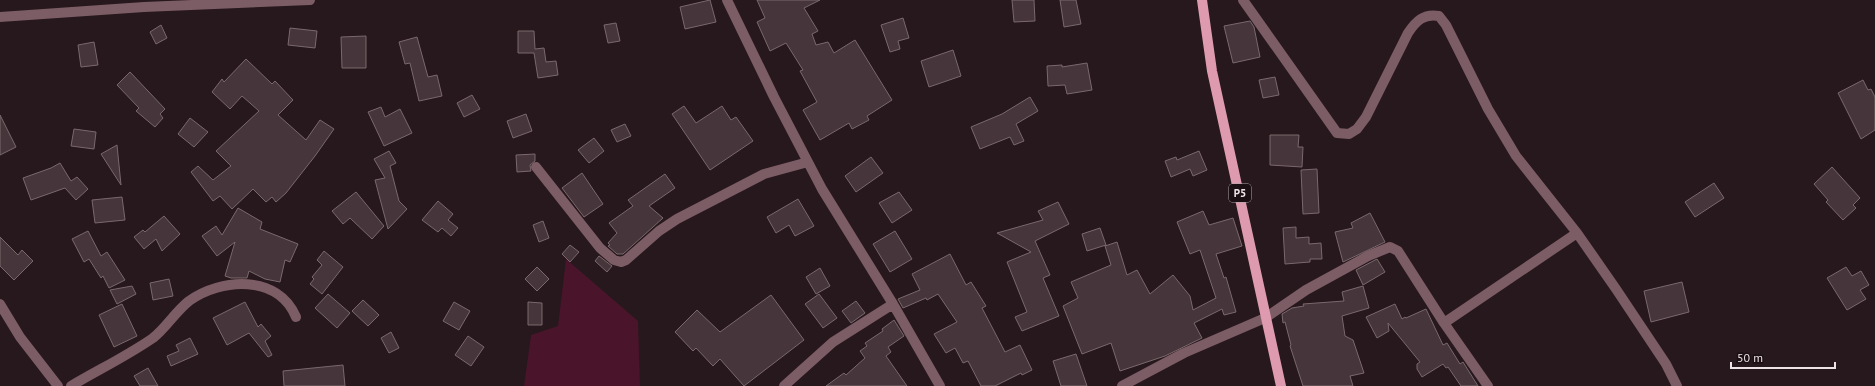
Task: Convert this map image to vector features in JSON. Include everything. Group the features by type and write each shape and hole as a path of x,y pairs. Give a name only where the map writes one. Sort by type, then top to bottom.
{"main road":[{"name":"P5","path":"1202,0 1212,71 1281,386"}],"street":[{"path":"0,16 194,2 310,0"},
{"path":"728,0 774,96 822,189 893,304 940,386"},
{"path":"1243,0 1337,133 1349,134 1357,129 1366,117 1408,33 1416,21 1433,15 1439,16 1446,26 1488,109 1516,156 1577,233 1666,364 1677,386"},
{"path":"536,167 567,204 589,236 614,260 620,262 626,260 677,219 764,174 808,162"},
{"path":"1444,323 1577,233"},
{"path":"1122,386 1184,353 1265,318 1306,290 1368,256 1390,247 1398,251 1444,323 1488,386"},
{"path":"71,386 153,338 187,302 210,289 226,285 247,284 259,286 284,298 291,306 296,317"},
{"path":"0,304 20,337 58,386"},
{"path":"784,386 800,370 833,342 893,304"},
{"path":"792,386 800,370"}],"shaded area":[{"path":"566,259 638,321 640,386 524,386 531,335 558,326"}],"building":[{"path":"710,0 716,22 685,29 680,7"},
{"path":"757,0 820,0 804,8 818,31 812,34 816,45 828,42 834,53 855,40 892,100 867,116 869,120 852,129 849,123 820,140 803,110 817,102 800,71 803,70 786,43 770,51 757,22 765,18"},
{"path":"1012,0 1034,0 1035,21 1014,22"},
{"path":"1060,0 1076,0 1081,24 1064,27"},
{"path":"903,18 909,38 898,41 900,49 890,52 881,25"},
{"path":"1250,21 1254,27 1260,57 1233,63 1224,26"},
{"path":"616,23 620,41 608,43 604,25"},
{"path":"161,25 167,38 156,44 150,32"},
{"path":"290,28 317,31 315,48 288,45"},
{"path":"518,31 534,31 535,49 544,48 546,62 556,61 558,75 538,78 534,53 518,53"},
{"path":"366,36 366,68 342,68 341,37"},
{"path":"417,37 428,77 437,75 442,96 419,101 410,63 405,64 399,42"},
{"path":"94,42 98,65 81,67 78,45"},
{"path":"953,50 961,76 929,87 921,61"},
{"path":"246,59 272,84 275,81 293,100 278,115 306,140 320,120 334,129 286,193 276,202 272,197 266,202 253,189 232,209 220,196 213,201 191,172 198,166 213,180 231,166 216,151 259,111 242,96 230,109 212,92 222,79 224,82"},
{"path":"1087,63 1092,90 1067,94 1065,85 1048,86 1047,66 1062,65 1062,67"},
{"path":"130,72 165,109 160,114 163,118 155,127 136,111 139,108 117,85"},
{"path":"1275,77 1279,95 1263,98 1259,80"},
{"path":"1863,80 1868,90 1871,89 1875,97 1875,130 1861,139 1838,93"},
{"path":"472,95 480,109 464,117 457,103"},
{"path":"1030,97 1038,111 1016,124 1024,141 1014,145 1010,137 980,149 971,127 1002,114"},
{"path":"684,106 696,123 722,106 731,120 736,117 753,141 710,170 672,114"},
{"path":"381,107 385,117 400,109 412,133 384,146 368,112"},
{"path":"526,114 532,131 513,138 507,121"},
{"path":"0,115 16,147 0,155"},
{"path":"190,118 208,132 194,147 178,134"},
{"path":"625,124 631,136 617,142 611,130"},
{"path":"74,129 96,132 94,149 71,146"},
{"path":"1270,135 1299,135 1298,147 1303,147 1302,167 1270,165"},
{"path":"594,138 604,151 589,163 578,150"},
{"path":"117,145 121,185 101,154"},
{"path":"389,151 396,163 390,166 399,201 407,209 388,229 375,180 385,178 374,159"},
{"path":"1199,151 1207,170 1193,176 1190,169 1171,177 1165,161 1176,157 1177,160"},
{"path":"535,154 535,161 530,165 531,171 517,172 516,155"},
{"path":"871,157 883,173 856,192 845,176"},
{"path":"60,163 71,181 77,177 88,189 76,200 65,188 31,200 23,178 51,168"},
{"path":"1832,167 1860,198 1853,205 1856,208 1843,220 1826,202 1828,200 1814,184"},
{"path":"1317,169 1319,213 1303,214 1301,170"},
{"path":"582,173 603,204 584,217 562,188"},
{"path":"665,174 675,188 649,206 663,218 623,254 617,254 608,246 610,245 608,243 617,233 609,223 633,206 628,200"},
{"path":"1714,183 1724,198 1695,217 1685,202"},
{"path":"356,192 384,226 372,239 350,218 343,224 332,211"},
{"path":"899,192 912,210 892,223 879,203"},
{"path":"122,197 125,220 95,223 92,200"},
{"path":"798,199 814,226 795,236 789,225 776,233 767,217"},
{"path":"438,201 453,214 448,220 458,228 451,236 442,228 438,232 422,220"},
{"path":"1058,202 1069,224 1035,241 1050,275 1043,278 1059,316 1022,331 1015,317 1027,312 1007,262 1031,252 997,233 1043,220 1038,211"},
{"path":"238,208 262,222 260,229 298,244 290,262 285,260 280,282 265,279 249,271 247,278 231,278 225,276 235,242 217,256 202,236 216,226 222,235"},
{"path":"1203,211 1209,225 1233,218 1242,246 1216,254 1224,278 1226,277 1236,312 1224,315 1222,309 1194,323 1202,338 1165,356 1120,371 1111,343 1082,354 1063,306 1078,298 1071,282 1111,265 1105,246 1117,242 1127,275 1137,270 1150,294 1173,275 1190,296 1193,310 1216,298 1200,250 1190,254 1177,222"},
{"path":"1370,213 1385,242 1343,262 1335,232 1353,228 1351,223"},
{"path":"164,216 180,234 162,251 156,239 144,249 134,237 143,230 145,232"},
{"path":"543,221 549,238 539,242 533,225"},
{"path":"1296,227 1296,238 1309,237 1309,244 1321,243 1322,259 1310,259 1310,262 1285,264 1283,228"},
{"path":"1100,228 1106,245 1087,251 1082,234"},
{"path":"88,231 101,256 107,252 125,280 109,288 103,276 101,278 89,259 84,262 72,239"},
{"path":"895,231 912,259 890,272 873,244"},
{"path":"0,237 18,255 22,250 33,261 14,280 0,266"},
{"path":"570,245 579,252 570,262 562,254"},
{"path":"324,251 343,267 322,294 310,284 314,279 312,277 322,265 317,260"},
{"path":"950,254 966,285 971,282 986,306 982,308 1005,352 1020,345 1032,370 1022,375 1021,373 995,386 981,386 968,361 963,363 955,348 946,353 934,334 957,322 938,294 927,300 926,298 903,308 898,299 920,290 912,274"},
{"path":"599,256 612,266 607,272 595,261"},
{"path":"1377,259 1385,272 1363,285 1356,270"},
{"path":"537,267 549,279 537,291 525,279"},
{"path":"1846,267 1852,276 1861,271 1869,285 1860,290 1866,299 1847,310 1827,278"},
{"path":"820,268 830,286 816,294 806,277"},
{"path":"169,279 173,296 153,300 150,283"},
{"path":"1682,282 1689,312 1651,322 1644,291"},
{"path":"132,286 136,294 117,304 110,290"},
{"path":"1363,286 1369,308 1342,316 1345,336 1353,340 1364,373 1350,376 1353,386 1303,386 1290,346 1285,322 1283,323 1282,314 1292,308 1304,306 1303,304 1344,301 1342,292"},
{"path":"328,294 350,313 337,328 315,308"},
{"path":"819,294 837,318 823,328 805,304"},
{"path":"771,295 804,340 744,386 720,359 713,366 696,348 693,351 675,332 697,310 720,332"},
{"path":"363,300 379,315 368,326 352,311"},
{"path":"856,301 865,313 851,323 842,311"},
{"path":"245,302 258,327 261,324 271,336 265,341 272,355 268,357 249,333 227,345 213,318"},
{"path":"454,302 470,311 459,330 443,321"},
{"path":"528,302 542,303 542,325 528,325"},
{"path":"122,304 137,336 114,347 99,315"},
{"path":"1395,304 1402,319 1426,309 1443,345 1447,343 1460,364 1463,362 1478,386 1461,386 1448,367 1446,368 1443,364 1422,377 1417,369 1417,364 1420,362 1388,323 1389,331 1377,338 1366,317"},
{"path":"894,320 904,336 888,347 891,352 886,356 907,386 826,386 844,373 846,375 865,358 860,351 867,346 865,343 883,331 882,329"},
{"path":"391,332 399,348 389,353 381,338"},
{"path":"468,336 484,347 471,366 455,355"},
{"path":"190,338 198,354 171,366 167,356 179,351 176,345"},
{"path":"1076,354 1087,386 1061,386 1053,361"},
{"path":"343,365 345,386 284,386 283,371"},
{"path":"148,368 158,386 140,386 134,376"}]}
